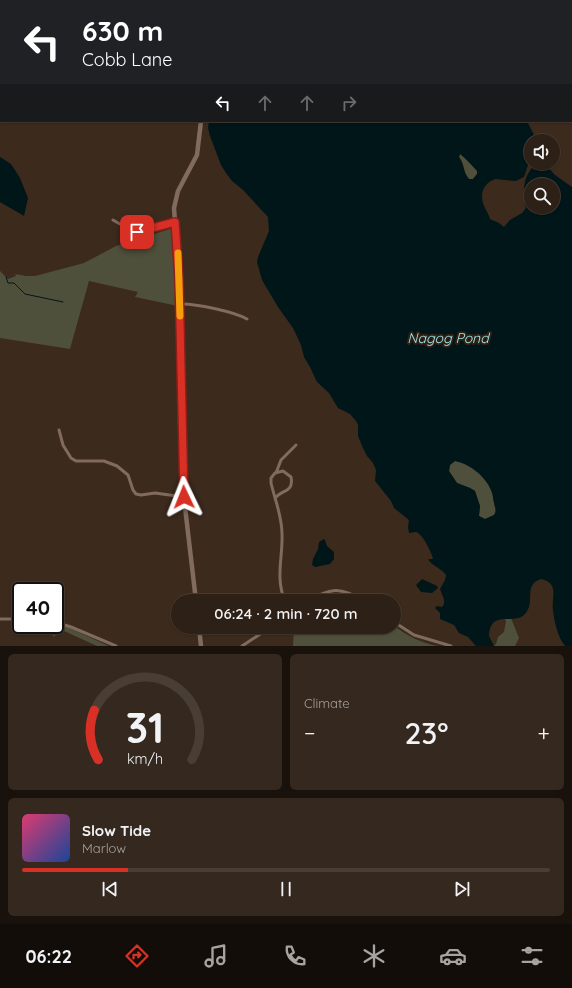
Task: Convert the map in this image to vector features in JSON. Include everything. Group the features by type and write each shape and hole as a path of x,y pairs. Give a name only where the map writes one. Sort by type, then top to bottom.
{"street":[{"path":"195,594 184,497 180,304 175,200 198,155 201,122"},
{"path":"113,220 132,231 137,232 175,222"},
{"path":"180,304 200,306 236,314 247,319"},
{"path":"59,430 62,444 72,460 104,461 117,466 128,475 133,490 136,494 141,495 155,493 184,497"},
{"path":"283,594 279,575 282,528 271,483 272,476 276,472 281,460 296,445"},
{"path":"275,498 278,494 290,488 292,482 291,477 286,472 276,472"},
{"path":"324,594 334,590 351,594"},
{"path":"0,619 12,618"},
{"path":"64,624 116,646"},
{"path":"401,627 414,635 451,646"},
{"path":"200,634 201,646"},
{"path":"242,646 260,634"}],"green space":[{"path":"460,154 477,171 477,174 473,179 469,179 467,176 459,157"},
{"path":"173,228 178,306 135,297 138,292 89,281 70,349 0,338 0,271 8,279 16,276 15,274 35,276 84,263 116,246"},
{"path":"455,461 477,471 489,485 496,509 494,515 485,519 479,516 480,506 475,491 457,483 449,471 450,465"},
{"path":"511,618 519,638 515,646 494,646 498,637 504,632 505,619"},
{"path":"64,626 109,646 97,646 64,631"},
{"path":"401,631 415,639 438,646 293,646 294,634 401,634"}],"water":[{"name":"Nagog Pond","path":"209,122 528,122 534,134 524,134 524,170 526,170 524,177 516,181 495,179 491,181 487,184 483,191 482,199 490,219 504,227 510,220 524,210 524,214 560,214 560,179 572,187 572,646 565,646 560,639 554,614 553,587 547,581 541,579 532,585 528,610 524,615 514,619 498,620 493,623 490,628 489,636 494,646 476,646 468,637 459,633 454,625 440,619 440,613 435,608 437,606 442,607 444,603 444,598 440,589 446,575 428,559 433,558 424,540 419,533 409,533 409,520 394,508 391,501 375,481 376,470 362,446 358,436 358,425 356,421 350,414 338,408 329,393 317,382 304,357 301,345 293,328 278,307 262,280 257,262 269,231 268,217 243,190 232,181 221,165 210,136 208,128","holes":["460,154 477,171 477,174 473,179 469,179 459,157","455,461 476,471 485,480 492,493 496,509 494,515 485,519 479,516 480,506 475,491 457,483 449,471 450,465"]},
{"path":"0,157 11,164 20,178 28,198 24,216 0,202"},
{"name":"Nagog Pond","path":"530,170 550,170 559,178 526,178"},
{"path":"324,539 327,546 334,552 334,559 330,564 315,567 312,565 313,559 318,549 319,542"},
{"path":"422,579 437,586 438,588 432,593 421,592 416,585"}],"waterway":[{"path":"6,277 8,283 14,283 25,294 63,302"}],"slow traffic":[{"path":"178,253 180,316"}],"route":[{"path":"137,232 175,222 179,280 184,497"}]}
